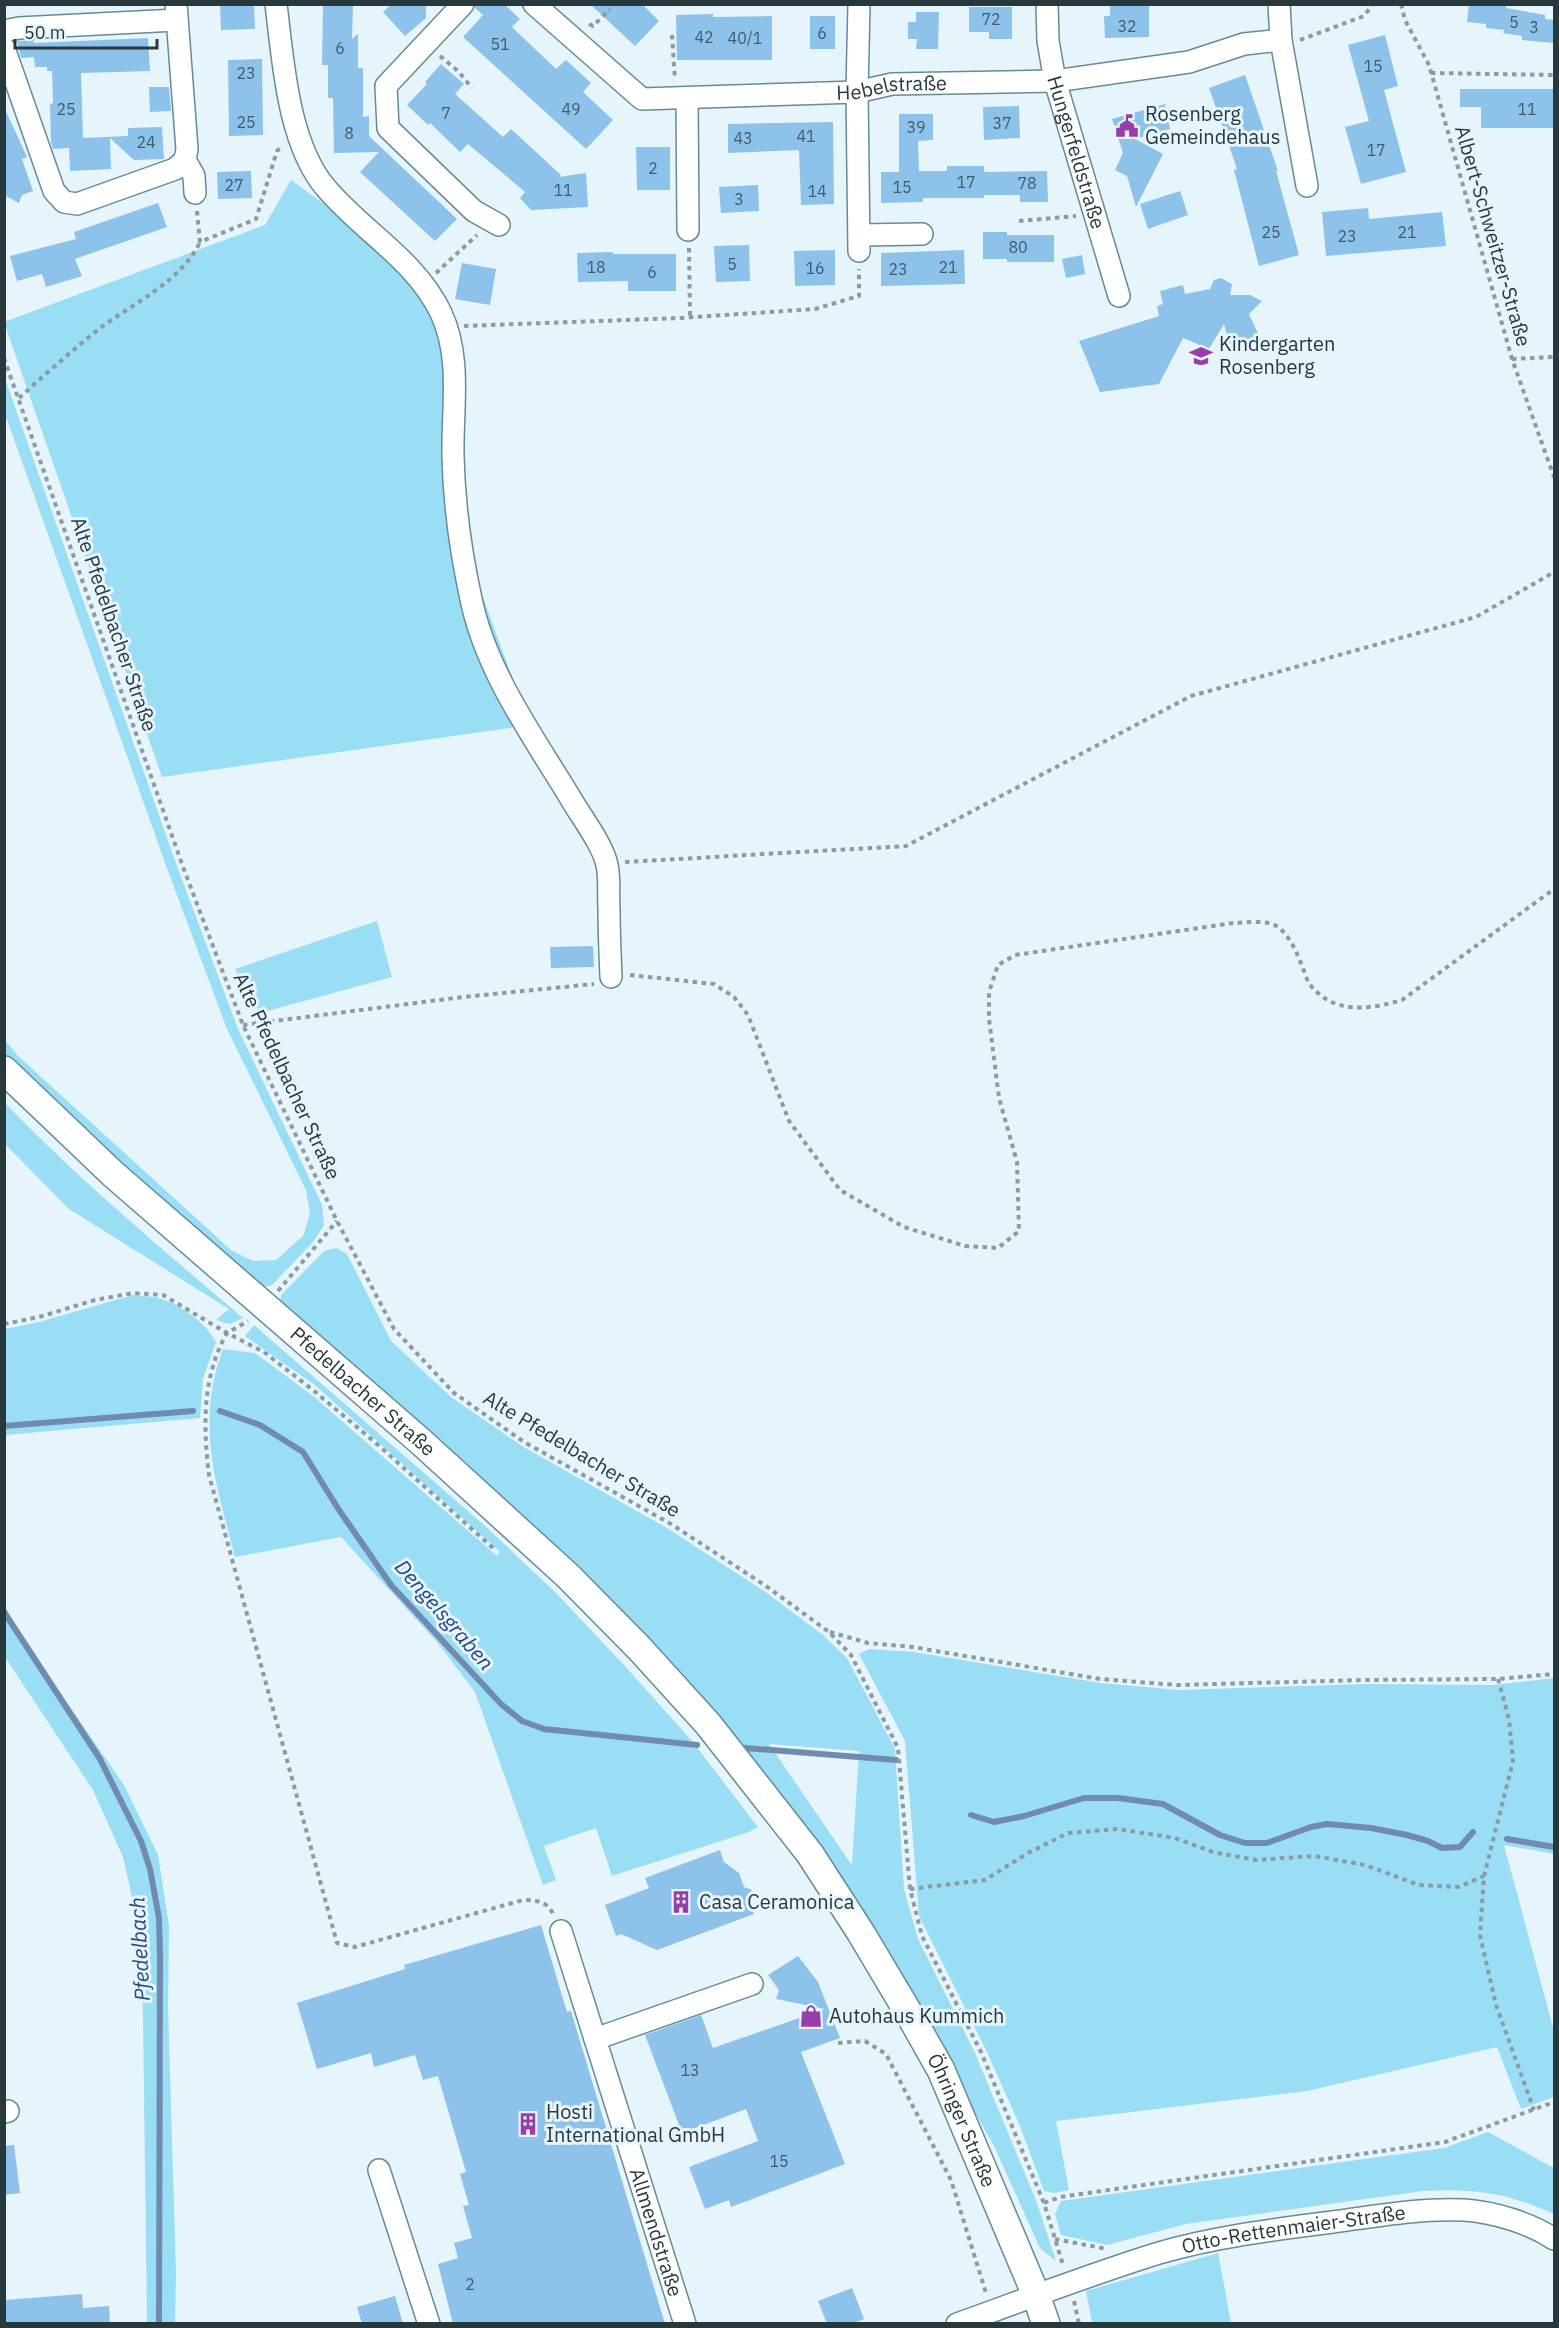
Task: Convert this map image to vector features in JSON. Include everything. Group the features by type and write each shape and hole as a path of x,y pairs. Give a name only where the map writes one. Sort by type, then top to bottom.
{"main road":[{"name":"Pfedelbacher Straße","path":"4,1070 254,1313 420,1441 568,1576 640,1649 708,1724"},
{"name":"Öhringer Straße","path":"708,1724 810,1854 861,1933 941,2070 1036,2295 1046,2324"}],"street":[{"path":"276,4 285,79 300,140 313,170 324,186 425,284 447,328 454,351 453,457 456,497 463,555 477,626 488,654 513,701 607,864 611,977"},
{"path":"463,4 386,86 388,128 474,211 499,225"},
{"name":"Hebelstraße","path":"534,4 642,99 857,92 892,84 1055,81 1189,62 1244,44 1281,40"},
{"path":"859,4 857,92 859,243 922,234"},
{"name":"Hungerfeldstraße","path":"1047,4 1048,41 1055,81 1119,296"},
{"path":"1279,4 1281,40 1307,186"},
{"path":"4,32 19,28 177,12 187,149 185,160 175,169 77,204 64,202 54,190 4,48"},
{"path":"682,99 688,230"},
{"path":"185,160 194,176 195,193"},
{"name":"Allmendstraße","path":"561,1931 685,2324"},
{"path":"595,2038 752,1984"},
{"path":"379,2170 429,2324"},
{"name":"Otto-Rettenmaier-Straße","path":"1036,2295 1161,2253 1287,2228 1380,2215 1466,2210 1540,2229 1554,2238"},
{"path":"957,2324 1036,2295"}],"path":[{"path":"1281,40 1304,40 1364,16 1373,4"},
{"name":"Albert-Schweitzer-Straße","path":"1401,4 1405,20 1431,73 1512,359 1554,477"},
{"path":"573,39 589,24 593,26 610,9"},
{"path":"672,35 682,99"},
{"path":"427,43 459,72 472,88"},
{"path":"1431,73 1554,75"},
{"path":"200,242 256,219 277,151 283,145 300,140"},
{"path":"19,399 101,328 170,278 195,254 200,242 195,193"},
{"path":"1019,221 1094,215"},
{"path":"425,284 477,235 499,225"},
{"path":"688,230 690,317"},
{"path":"447,328 468,325 690,317 814,309 859,296 859,243"},
{"path":"1512,359 1554,357"},
{"name":"Alte Pfedelbacher Straße","path":"4,358 183,867 243,1024 338,1221 394,1329 454,1393 524,1442 671,1524 766,1586 829,1632 851,1655 898,1748 910,1889 922,1936 981,2052 1044,2203 1064,2266"},
{"path":"607,864 906,846 1191,696 1476,617 1554,572"},
{"path":"243,1024 463,997 593,984 624,974 714,984 734,997 748,1015 789,1121 840,1190 904,1227 965,1245 998,1248 1019,1231 1017,1162 999,1098 989,1019 989,992 998,965 1015,955 1233,923 1257,922 1277,926 1287,936 1311,986 1330,1003 1360,1009 1374,1008 1402,1000 1554,889"},
{"path":"338,1221 254,1313 227,1333 211,1368 205,1441 209,1475 337,1943 355,1947 523,1900 538,1900 551,1910 561,1931"},
{"path":"4,1324 39,1317 95,1300 133,1293 163,1295 264,1352 378,1444 493,1548"},
{"path":"829,1632 868,1643 913,1647 1100,1679 1177,1685 1498,1679 1554,1674"},
{"path":"1498,1679 1509,1719 1513,1761 1484,1876 1480,1935 1496,2005 1534,2110"},
{"path":"910,1889 985,1881 1028,1853 1068,1833 1117,1829 1175,1838 1213,1852 1256,1860 1314,1856 1365,1865 1419,1885 1458,1887 1484,1876"},
{"path":"838,2043 865,2041 886,2054 951,2180 992,2311"},
{"path":"1044,2203 1060,2197 1445,2142 1554,2102"}],"shaded area":[{"path":"291,180 374,240 414,279 443,344 460,432 475,576 529,723 517,727 162,777 4,322 265,225"},
{"path":"4,376 178,869 238,1029 322,1205 324,1225 314,1241 272,1285 255,1286 35,1087 5,1056 5,1040 18,1056 231,1250 253,1261 276,1260 303,1236 310,1214 306,1190 227,1029 168,871 5,414"},
{"path":"377,921 392,977 260,1013 235,969"},
{"path":"5,1103 91,1187 243,1318 230,1324 216,1320 229,1309 69,1209 5,1144"},
{"path":"336,1248 347,1254 391,1341 451,1397 522,1446 667,1528 764,1591 823,1635 847,1658 895,1749 904,1889 918,1939 975,2053 1037,2203 1056,2261 1040,2248 994,2146 850,1895 724,1728 283,1310 280,1301 282,1294 324,1251","holes":["769,1744 859,1751 852,1864 851,1864"]},
{"path":"133,1295 158,1298 177,1306 206,1328 216,1342 203,1378 200,1418 5,1435 5,1329 39,1322"},
{"path":"254,1325 485,1526 554,1591 692,1741 758,1827 749,1832 612,1876 596,1828 544,1846 556,1880 543,1885 475,1692 437,1642 341,1537 235,1557 215,1479 209,1429 210,1403 223,1349 255,1353 313,1396 497,1556 500,1552 316,1386 245,1336"},
{"path":"5,1607 29,1648 124,1785 158,1855 169,1926 168,2008 176,2273 175,2323 147,2323 142,1941 123,1857 93,1790 5,1657"},
{"path":"869,1649 914,1652 1101,1683 1179,1690 1367,1684 1493,1685 1554,1678 1554,1854 1504,1845 1554,2031 1554,2097 1521,2109 1497,2047 1307,2091 1056,2121 1069,2190 1054,2193 1044,2191 1020,2126 986,2050 919,1916 905,1741 859,1654"},
{"path":"1488,2132 1554,2168 1554,2214 1521,2201 1475,2191 1423,2191 1186,2224 1107,2245 1061,2235 1055,2214 1061,2201 1444,2148"},
{"path":"1218,2253 1231,2323 1092,2323 1086,2291"}],"building":[{"path":"220,4 254,4 255,29 221,30"},
{"path":"323,4 353,4 352,39 358,34 358,68 363,68 363,117 369,116 369,136 457,219 435,241 360,172 379,152 334,153 333,98 328,98 328,65 322,65"},
{"path":"392,4 426,4 426,18 405,36 383,12"},
{"path":"475,4 504,4 520,19 512,27 556,69 566,60 591,83 583,92 613,120 586,149 463,37 483,15 475,8"},
{"path":"590,4 642,4 659,21 635,46"},
{"path":"1110,4 1149,4 1149,37 1105,38 1104,16 1110,16"},
{"path":"1469,4 1507,4 1506,8 1545,15 1545,19 1554,20 1554,43 1522,40 1522,36 1503,33 1504,30 1486,28 1486,24 1467,22"},
{"path":"969,7 1012,7 1012,39 989,39 989,32 969,32"},
{"path":"916,12 939,12 938,49 916,49 917,39 908,39 908,22 916,22"},
{"path":"713,14 713,17 772,16 772,60 677,60 676,15"},
{"path":"810,16 835,16 835,49 810,49"},
{"path":"1385,35 1398,86 1384,90 1406,172 1361,184 1345,127 1369,121 1348,45"},
{"path":"148,38 150,71 81,73 83,138 128,136 128,128 162,127 164,159 134,160 110,138 111,169 70,171 69,148 53,149 51,143 52,71 47,71 47,67 35,67 34,57 21,58 17,41 34,40 34,43"},
{"path":"262,59 263,135 229,136 228,60"},
{"path":"441,64 464,84 455,94 503,137 511,129 561,175 559,177 586,173 588,207 531,210 520,198 525,192 468,144 460,152 407,105 427,84 425,82"},
{"path":"1245,75 1278,171 1276,171 1299,255 1259,266 1234,170 1237,169 1209,88"},
{"path":"149,87 169,87 171,111 150,112"},
{"path":"1460,89 1554,89 1554,128 1481,128 1481,107 1460,107"},
{"path":"1165,104 1170,129 1135,139 1163,154 1136,207 1127,176 1115,170 1123,153 1112,119"},
{"path":"1019,106 1020,138 984,140 983,107"},
{"path":"4,107 27,157 22,159 33,191 22,195 19,203 4,195"},
{"path":"899,114 933,114 933,140 918,141 919,171 947,171 947,166 984,166 984,172 1047,171 1048,202 1020,202 1020,195 984,195 984,198 923,198 923,202 881,203 881,172 899,172"},
{"path":"833,122 834,204 801,205 799,150 728,153 728,124"},
{"path":"636,147 670,147 670,190 637,190"},
{"path":"251,171 252,198 218,199 217,172"},
{"path":"758,185 759,211 721,213 719,187"},
{"path":"1180,191 1188,215 1148,229 1140,204"},
{"path":"158,203 167,227 75,259 82,276 46,287 42,274 17,281 10,256 76,239 74,232"},
{"path":"1368,208 1369,219 1442,212 1446,246 1326,256 1322,212"},
{"path":"983,232 1007,232 1007,235 1054,235 1054,262 1007,262 1007,259 983,259"},
{"path":"749,245 750,281 716,282 714,246"},
{"path":"835,250 835,285 795,286 794,251"},
{"path":"964,250 965,284 881,286 881,253"},
{"path":"613,252 613,254 676,254 676,291 628,291 628,281 578,282 577,253"},
{"path":"1082,255 1085,274 1066,278 1062,259"},
{"path":"462,263 496,269 490,305 455,299"},
{"path":"1221,278 1232,284 1230,295 1250,295 1262,301 1249,314 1261,340 1231,350 1224,324 1209,349 1183,338 1159,384 1100,392 1079,341 1159,316 1157,306 1163,304 1160,291 1183,285 1185,294 1210,289 1214,280"},
{"path":"593,946 594,967 551,968 550,947"},
{"name":"Casa Ceramonica","path":"720,1850 724,1862 739,1873 744,1887 752,1890 749,1899 754,1914 657,1950 621,1934 616,1936 605,1905 649,1888 645,1878"},
{"name":"Hosti International GmbH","path":"541,1925 567,2012 571,2011 665,2324 453,2324 438,2264 458,2258 454,2243 472,2238 463,2206 469,2205 460,2174 466,2172 438,2076 423,2080 415,2055 374,2067 371,2053 317,2069 297,2003 405,1969 404,1965"},
{"path":"798,1956 818,1982 840,2038 801,2052 845,2164 731,2207 729,2200 705,2209 689,2167 758,2141 746,2109 682,2133 645,2035 701,2015 713,2048 825,2009 776,1999 779,1990 768,1975"},
{"path":"14,2145 20,2193 4,2195 4,2146"},
{"path":"852,2288 864,2319 851,2324 827,2324 818,2301"},
{"path":"82,2294 83,2308 109,2306 110,2324 4,2324 4,2300"},
{"path":"395,2296 403,2324 362,2324 357,2307"}],"waterway":[{"name":"Dengelsgraben","path":"4,1426 193,1411"},
{"name":"Dengelsgraben","path":"220,1411 260,1425 303,1452 339,1510 391,1585 501,1704 522,1721 544,1729 697,1745"},
{"name":"Pfedelbach","path":"4,1612 100,1759 141,1841 150,1869 159,1918 160,1957 159,2324"},
{"name":"Dengelsgraben","path":"745,1748 896,1760"},
{"name":"Dengelsgraben","path":"971,1815 994,1822 1024,1816 1084,1798 1118,1798 1163,1804 1220,1835 1245,1843 1267,1843 1311,1827 1327,1824 1371,1828 1407,1835 1442,1848 1460,1847 1473,1832"},
{"name":"Dengelsgraben","path":"1507,1839 1554,1847"}],"place":[{"name":"Rosenberg Gemeindehaus","path":"1127,126"},
{"name":"Kindergarten Rosenberg","path":"1201,356"},
{"name":"Casa Ceramonica","path":"681,1902"},
{"name":"Autohaus Kummich","path":"811,2016"},
{"name":"Hosti International GmbH","path":"528,2124"}]}
